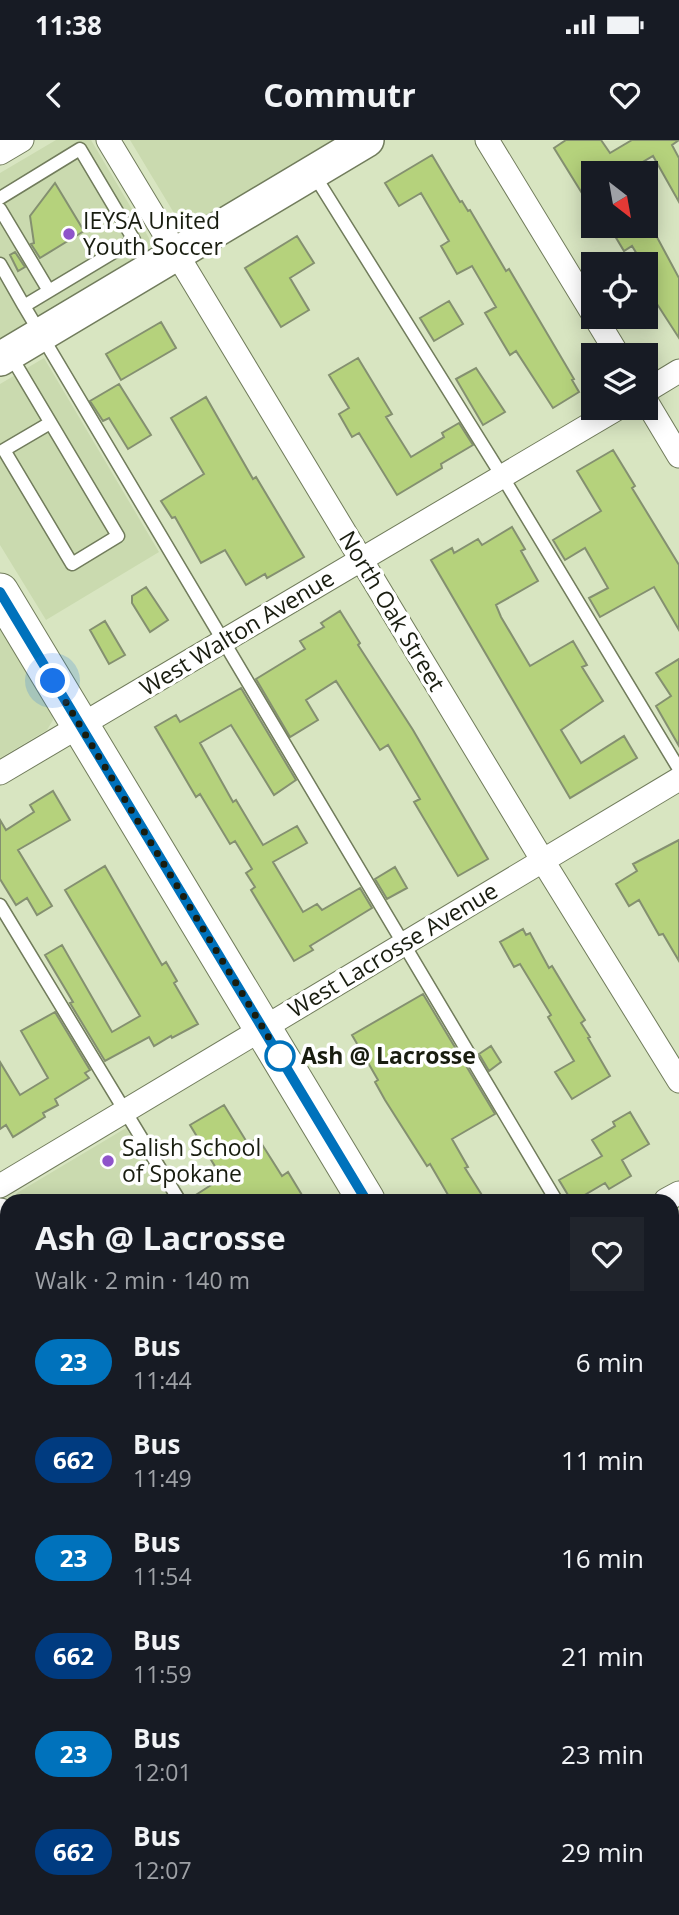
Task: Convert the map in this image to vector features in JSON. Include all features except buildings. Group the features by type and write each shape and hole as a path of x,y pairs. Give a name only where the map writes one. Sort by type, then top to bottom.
{"main road":[{"path":"0,592 362,1194"}],"street":[{"path":"0,153 22,140"},
{"name":"North Oak Street","path":"108,140 543,861 679,1081"},
{"path":"4,356 367,140"},
{"path":"487,140 581,295"},
{"path":"658,384 679,371"},
{"name":"West Walton Avenue","path":"0,773 598,420"},
{"path":"657,420 679,456"},
{"name":"West Lacrosse Avenue","path":"0,1186 679,779"}],"lane":[{"path":"0,198 80,149 134,240 24,306"},
{"path":"313,172 502,476 679,769"},
{"path":"0,209 49,291"},
{"path":"0,264 402,945 552,1194"},
{"path":"4,356 50,423 118,536 72,564 4,450 50,423"},
{"path":"0,905 175,1194"}],"shaded area":[{"path":"56,140 91,140 149,238 150,245 148,251 142,255 0,340 0,173"},
{"path":"130,140 336,140 192,225 186,224 174,213"},
{"path":"44,358 159,552 46,620 0,545 0,384"},
{"path":"0,625 51,711 53,720 47,730 0,758"},
{"name":"Salish School of Spokane","path":"126,1128 166,1194 16,1194"}],"bus line":[{"name":"23","path":"0,592 362,1194"}],"place":[{"name":"IEYSA United Youth Soccer","path":"69,234"},
{"name":"Ash @ Lacrosse","path":"280,1056"},
{"name":"Salish School of Spokane","path":"108,1161"}],"route":[{"path":"53,681 280,1056"}]}
